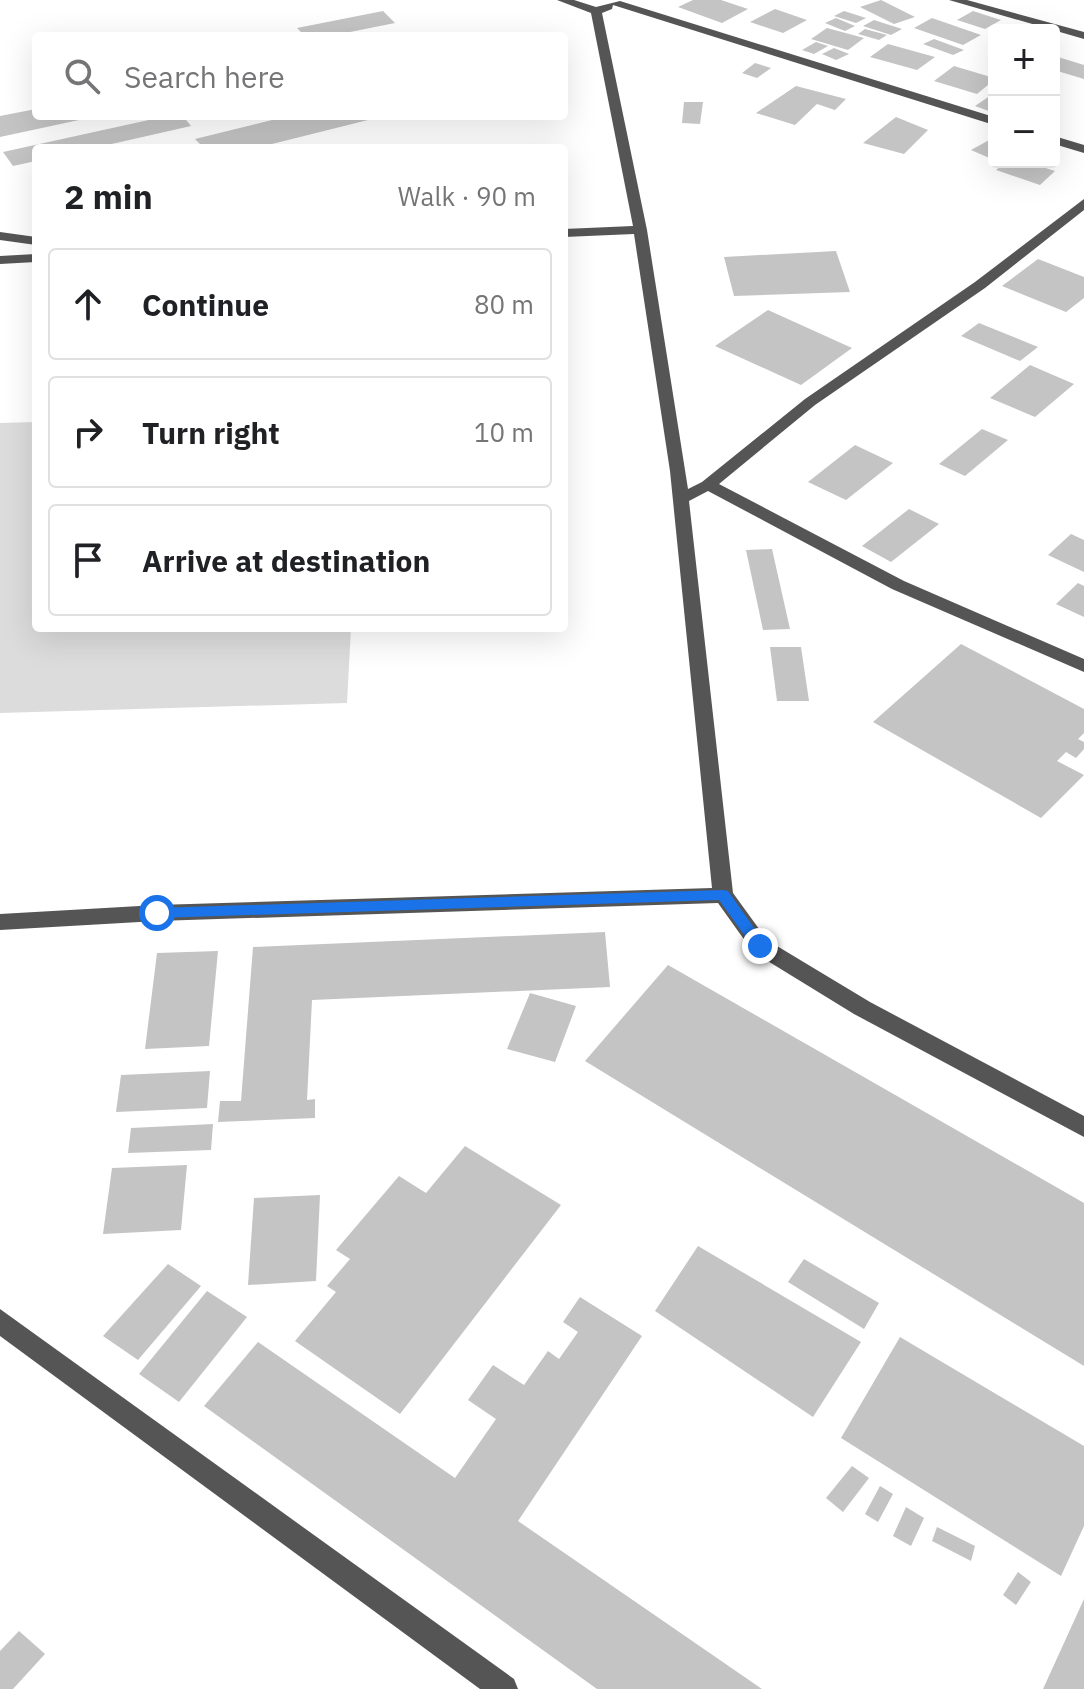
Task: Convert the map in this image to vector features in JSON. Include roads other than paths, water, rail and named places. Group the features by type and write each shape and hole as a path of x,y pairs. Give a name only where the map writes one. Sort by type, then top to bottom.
{"street":[{"path":"563,0 596,11 619,2 988,119"},
{"path":"955,0 1084,36"},
{"path":"596,11 640,230 680,499 723,895 760,946 862,1008 1084,1127"},
{"path":"1060,142 1084,149"},
{"path":"680,499 708,485 810,402 980,285 1084,203"},
{"path":"568,233 640,230"},
{"path":"0,236 32,240"},
{"path":"0,260 32,258"},
{"path":"708,485 898,585 1084,666"},
{"path":"0,922 172,913 723,895"},
{"path":"0,1321 504,1689"}]}
